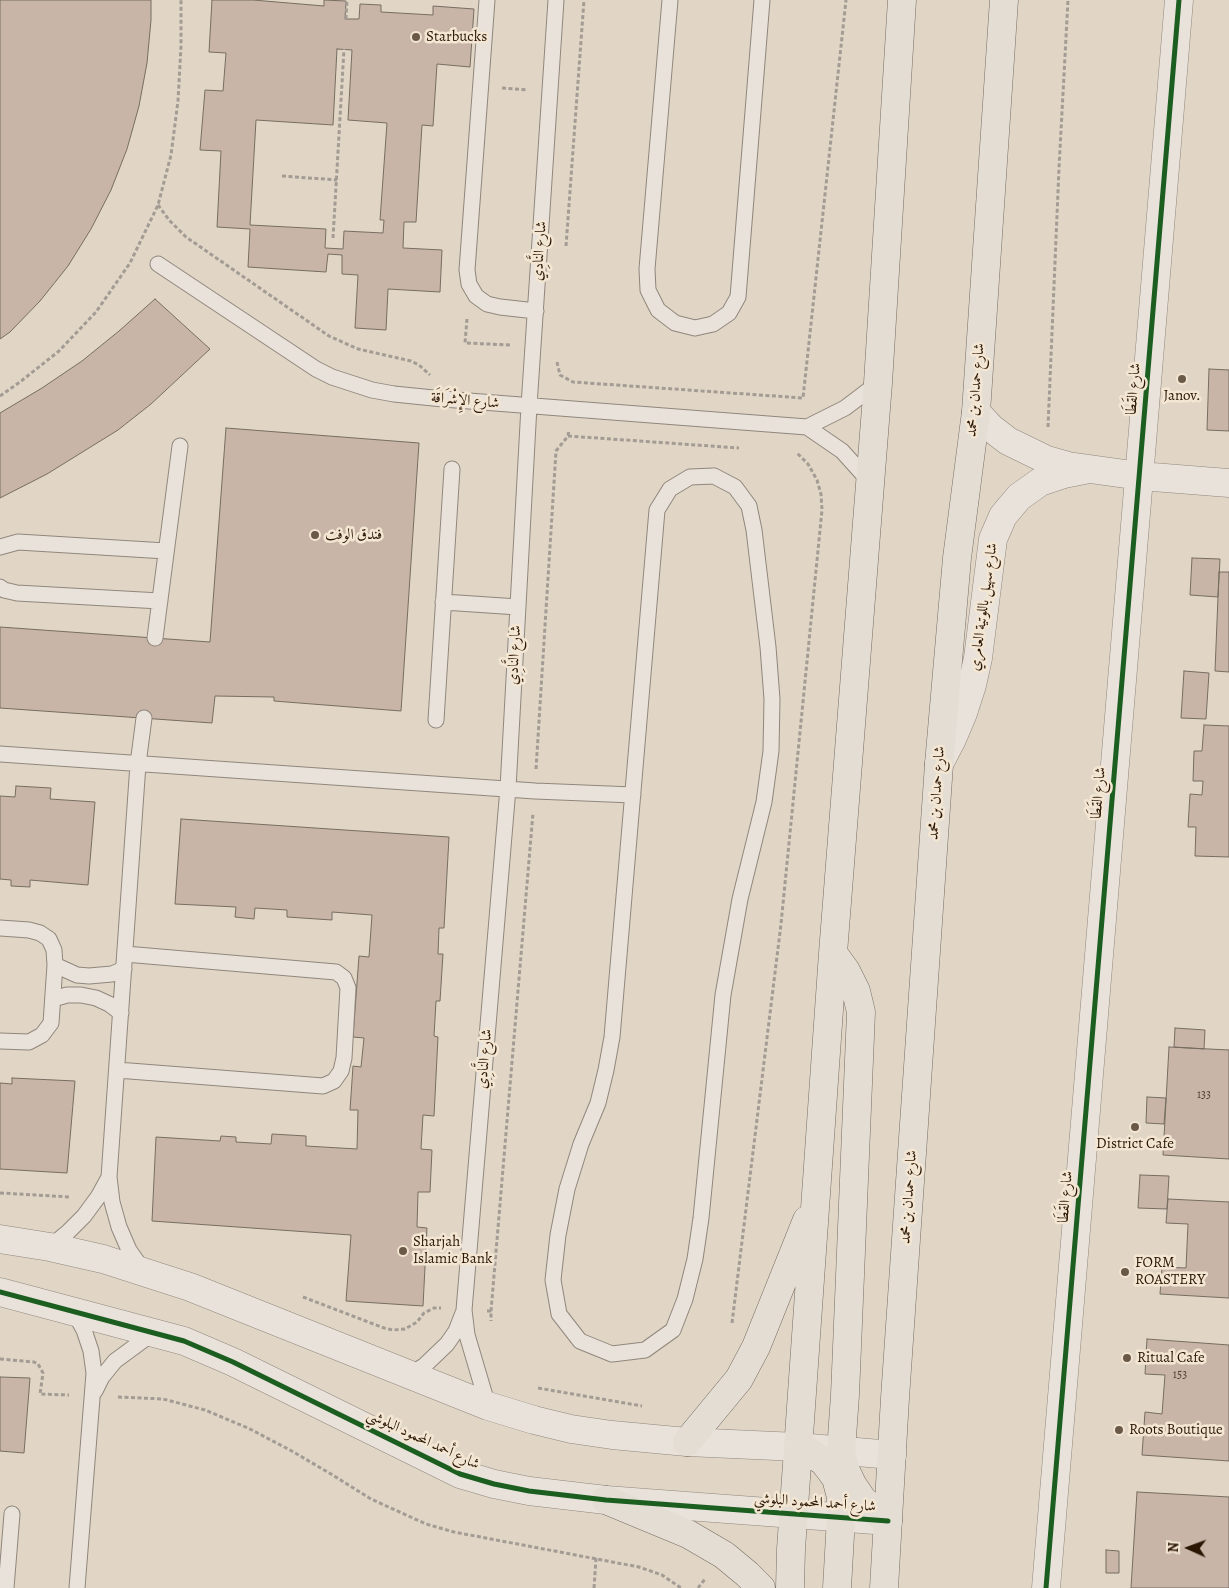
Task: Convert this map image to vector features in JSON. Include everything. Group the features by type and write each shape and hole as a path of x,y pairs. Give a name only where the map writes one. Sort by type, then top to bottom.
{"main road":[{"path":"790,1588 798,1447 833,953 878,383 902,0"},
{"name":"شارع حمدان بن محمد","path":"884,1588 939,764 957,558 976,412 1004,0"},
{"path":"833,953 846,971 856,991 861,1012 841,1451 845,1468 852,1484 862,1499 888,1521"},
{"path":"687,1442 739,1379 756,1347 776,1301 817,1193"},
{"path":"798,1447 808,1451 824,1462 836,1478 840,1497 841,1518 837,1588"},
{"path":"606,1500 688,1534 710,1546 736,1564 760,1588"}],"street":[{"name":"شارع القَطَا","path":"1046,1588 1179,0"},
{"name":"شارع سهيل باللوتية العامري","path":"976,412 991,428 1008,441 1047,460 1068,466 1140,476 1229,483"},
{"name":"شارع سهيل باللوتية العامري","path":"939,764 964,713 972,686 978,658 992,539 1003,516 1019,497 1040,482 1064,474 1090,469"},
{"path":"0,1239 103,1258 143,1271 190,1287 488,1406 571,1428 612,1435 687,1442 798,1447 892,1455"},
{"name":"شارع أحمد المحمود البلوشي","path":"0,1292 184,1342 233,1362 460,1474 494,1484 529,1491 606,1500 888,1521"}],"lane":[{"path":"487,0 467,270 468,284 476,296 487,304 536,311"},
{"name":"شارع النَّادِي","path":"488,1406 466,1335 464,1310 508,788 529,406 556,0"},
{"path":"670,0 647,269 648,290 658,310 675,323 695,328 713,324 729,313 738,297 762,0"},
{"name":"شارع الإِشْرَاقَة","path":"158,264 316,369 332,377 372,390 443,400 807,427"},
{"path":"870,482 842,451 807,427 845,408 878,383"},
{"path":"155,638 180,446"},
{"path":"436,720 452,469"},
{"path":"714,476 735,487 750,506 768,647 772,699 770,759 764,802 740,899 723,995 701,1218 695,1259 686,1298 673,1330 645,1350 612,1354 580,1341 559,1314 553,1280 558,1235 567,1189 580,1144 598,1103 612,1037 633,795 657,510 670,489 690,477 714,476"},
{"path":"0,547 18,542 166,551"},
{"path":"0,587 17,593 160,601"},
{"path":"443,602 518,607"},
{"path":"143,1271 129,1250 119,1227 112,1202 109,1177 138,764 144,718"},
{"path":"0,754 535,791 633,795"},
{"path":"0,928 29,930 40,933 49,940 54,950 55,964 51,1023 42,1035 29,1042 0,1041"},
{"path":"117,1070 322,1086 334,1081 341,1071 346,1041 348,988 344,978 336,972 125,954"},
{"path":"55,964 77,975 89,976 106,975 124,969"},
{"path":"53,999 67,995 82,995 102,1001 121,1013"},
{"path":"50,1247 84,1216 98,1197 109,1177"},
{"name":"شارع النَّادِي","path":"410,1374 424,1366 447,1344 456,1331 464,1310"},
{"path":"73,1311 84,1330 92,1351 94,1373 77,1588"},
{"path":"92,1396 102,1376 115,1361 153,1333"},
{"path":"6,1588 12,1514"}],"path":[{"path":"0,396 59,351 96,312 130,262 158,205 171,155 178,101 181,46 180,0"},
{"path":"346,19 347,0"},
{"path":"565,250 584,0"},
{"path":"468,284 466,343 558,348 557,363 560,374 573,382 803,398 846,0"},
{"path":"1047,460 1068,0"},
{"path":"333,238 344,49"},
{"path":"282,176 337,180"},
{"path":"158,205 169,220 186,237 329,336 358,349 411,361 427,370 443,400"},
{"path":"491,1328 535,791 556,451 568,436 573,382"},
{"path":"731,1332 781,924 822,510 821,494 817,480 808,464 796,452"},
{"path":"0,1193 75,1197"},
{"path":"300,1296 393,1330 405,1329 417,1322 424,1313 434,1308 491,1311"},
{"path":"0,1359 29,1360 38,1364 43,1373 40,1394 163,1399 205,1410 248,1428 332,1474 371,1499 426,1524 454,1532 639,1567 662,1576 681,1588"},
{"path":"528,1386 645,1406"},
{"path":"594,1588 596,1558"}],"building":[{"path":"0,0 151,0 151,20 147,63 139,106 127,149 111,190 91,229 68,266 40,301 10,332 0,339"},
{"path":"212,0 253,0 324,6 324,0 346,1 345,19 359,19 360,4 381,5 381,12 433,15 433,6 474,9 470,67 437,64 433,126 422,125 416,222 404,222 403,248 442,250 440,292 388,289 386,330 355,328 358,275 342,274 342,255 328,254 326,272 248,267 250,229 217,227 221,151 200,150 205,90 223,91 226,53 209,52","holes":["337,49 352,50 348,120 387,123 380,220 384,220 383,233 344,231 343,249 325,248 326,229 250,225 256,120 333,125"]},
{"path":"155,299 210,349 151,404 118,430 47,474 0,498 0,413 82,361"},
{"path":"1209,369 1229,370 1229,431 1207,430"},
{"name":"فندق الوفت","path":"226,428 419,443 401,711 274,701 274,697 215,696 212,723 0,708 0,627 210,642"},
{"path":"1192,558 1220,559 1218,597 1190,595"},
{"path":"1219,572 1229,572 1229,672 1215,671"},
{"path":"1184,671 1209,673 1206,719 1181,718"},
{"path":"1204,725 1229,726 1229,857 1195,856 1196,827 1188,827 1190,794 1202,795 1203,781 1193,781 1194,751 1202,751"},
{"path":"16,786 51,788 50,799 95,802 88,885 30,880 30,887 11,886 11,880 0,879 0,796 15,797"},
{"path":"181,819 449,837 444,928 439,928 438,954 443,954 440,1001 436,1001 434,1036 438,1037 434,1116 423,1115 421,1149 432,1150 430,1192 418,1192 417,1227 427,1228 423,1306 346,1301 351,1235 152,1221 156,1137 220,1141 221,1136 236,1137 236,1142 271,1144 272,1134 306,1136 306,1146 357,1149 358,1110 350,1110 353,1066 361,1067 364,1038 353,1037 359,956 369,957 372,915 332,912 332,920 287,917 287,910 255,908 254,919 235,917 236,907 175,904"},
{"path":"1175,1028 1205,1030 1204,1049 1174,1047"},
{"path":"1169,1047 1229,1050 1229,1159 1163,1155"},
{"path":"12,1078 75,1081 67,1173 0,1169 0,1083 12,1084"},
{"path":"1147,1097 1166,1098 1164,1124 1146,1123"},
{"path":"1140,1175 1169,1176 1167,1209 1138,1208"},
{"path":"1168,1199 1229,1202 1229,1298 1160,1294 1162,1267 1186,1268 1188,1224 1166,1223"},
{"path":"1147,1339 1229,1345 1229,1461 1142,1455 1145,1412 1162,1414 1165,1375 1145,1374"},
{"path":"0,1377 30,1378 24,1453 0,1451"},
{"path":"1137,1492 1229,1497 1229,1588 1131,1588"},
{"path":"1106,1550 1119,1551 1119,1573 1106,1573"}],"cycle path":[{"path":"1046,1588 1179,0"},
{"path":"0,1292 184,1341 233,1362 460,1474 494,1484 529,1491 606,1500 888,1521"}],"place":[{"name":"Starbucks","path":"416,37"},
{"name":"Janov.","path":"1182,379"},
{"name":"فندق الوفت","path":"315,535"},
{"name":"District Cafe","path":"1135,1127"},
{"name":"Sharjah Islamic Bank","path":"403,1251"},
{"name":"FORM ROASTERY","path":"1125,1272"},
{"name":"Ritual Cafe","path":"1127,1358"},
{"name":"Roots Boutique","path":"1119,1430"}]}
